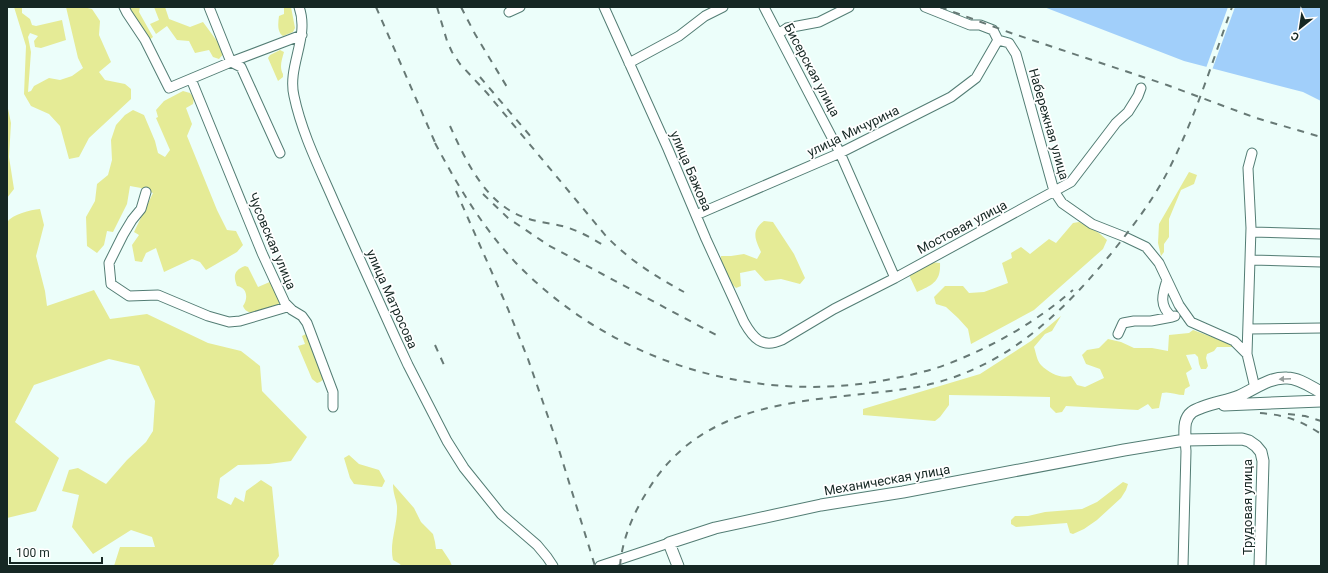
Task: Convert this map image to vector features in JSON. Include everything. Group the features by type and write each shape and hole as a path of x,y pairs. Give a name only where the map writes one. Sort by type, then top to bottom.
{"main road":[{"path":"1162,444 1180,429 1192,412 1238,396 1268,382 1288,378 1299,380 1321,392"},
{"path":"1204,408 1238,404 1321,401"},
{"path":"1185,440 1185,424 1187,418"},
{"name":"Механическая улица","path":"669,543 715,528 821,505 903,492 1124,450 1185,440"},
{"name":"Трудовая улица","path":"1185,440 1249,441 1261,452 1263,461 1260,566"},
{"path":"669,543 678,566"}],"street":[{"path":"124,7 145,40 170,88 231,62 302,35"},
{"path":"209,7 231,62 241,67 280,153"},
{"name":"улица Матросова","path":"299,7 303,23 302,35 294,70 294,98 314,156 408,365 447,441 464,468 501,514 537,545 553,566"},
{"path":"509,12 520,7"},
{"name":"улица Бажова","path":"604,7 744,322 751,334 760,341"},
{"path":"629,63 680,36 705,16 723,7"},
{"name":"Бисерская улица","path":"764,7 840,152 895,278"},
{"path":"778,34 786,28 819,22 849,7"},
{"name":"Набережная улица","path":"925,7 970,25 980,25 993,30 998,40 1009,43 1016,54 1054,191 1062,203 1092,224 1125,236 1146,248 1159,263 1179,306 1191,322 1234,341 1247,354"},
{"name":"улица Мичурина","path":"696,215 840,152 951,97 976,78 998,40"},
{"name":"Чусовская улица","path":"191,79 262,253 287,307 302,316 307,323 333,392 333,407"},
{"name":"Мостовая улица","path":"760,341 771,343 782,340 834,309 895,278 1072,182 1116,123 1128,112 1141,88"},
{"path":"1252,154 1248,168 1251,260 1247,354 1255,388"},
{"path":"146,192 141,209 123,235 109,264 111,284 129,296 158,295 208,316 228,322 240,321 287,307"},
{"path":"1251,232 1321,234"},
{"path":"1251,260 1321,262"},
{"path":"1167,280 1162,299 1165,311 1172,317"},
{"path":"1118,334 1123,323 1134,321 1151,321 1172,317 1184,312"},
{"path":"1248,328 1321,328"},
{"path":"1183,566 1185,440"},
{"name":"Механическая улица","path":"600,566 669,543"}],"green space":[{"path":"14,7 22,7 22,13 30,19 32,25 36,26 62,20 66,40 41,48 35,47 34,41 38,36 30,33 28,37 31,52 28,92 31,91 34,86 49,78 60,80 72,76 83,68 78,58 66,7 83,7 92,9 100,21 99,35 111,62 99,72 105,80 125,84 131,89 131,99 89,138 79,157 69,159 60,126 49,114 31,106 24,94 26,46"},
{"path":"129,7 140,7 139,12 153,37 149,40"},
{"path":"154,7 165,7 169,19 190,27 203,22 225,52 219,59 213,57 209,50 195,53 189,41 177,40 167,26 156,34 150,24 159,20"},
{"path":"284,7 291,7 295,28 293,32 283,36 279,30 278,24 279,16 284,14"},
{"path":"280,50 284,52 281,66 283,77 278,81 268,58 270,55"},
{"path":"183,91 190,93 194,98 193,104 186,108 192,124 187,136 217,210 227,230 236,231 243,245 237,252 206,270 200,262 192,259 164,272 156,248 146,253 142,262 135,261 132,245 139,235 134,232 153,193 141,188 130,186 127,204 113,232 107,231 104,245 97,253 87,246 86,217 95,201 97,184 108,175 112,160 111,140 116,125 125,115 133,110 144,115 155,141 158,153 165,157 170,150 156,118 158,117 156,110 164,101"},
{"path":"7,104 11,123 9,157 14,189 7,198"},
{"path":"1189,172 1197,175 1194,184 1181,190 1169,219 1169,237 1164,244 1164,252 1161,256 1158,243 1159,224"},
{"path":"40,209 44,225 36,256 45,291 47,306 94,290 110,319 147,314 208,343 241,351 260,366 262,391 307,437 291,461 269,464 238,465 220,478 217,498 231,505 235,497 244,502 246,491 261,480 272,487 279,556 272,566 114,566 120,547 155,547 152,537 131,530 93,554 72,527 79,495 62,491 69,470 78,468 106,484 127,460 146,442 153,431 155,401 139,366 109,359 34,385 15,422 59,458 36,511 7,518 7,222 13,217 27,211"},
{"path":"764,221 773,222 794,254 805,278 800,284 781,279 765,281 755,270 740,273 741,286 736,288 732,284 721,263 721,256 744,254 757,259 761,252 755,235 757,228"},
{"path":"1079,222 1099,233 1107,240 1103,249 1034,310 971,344 968,329 946,307 936,304 934,297 945,286 963,286 969,293 984,292 1008,283 1002,263 1012,258 1011,253 1021,247 1030,254 1049,239 1056,243 1073,223"},
{"path":"930,262 940,263 939,275 931,285 917,292 909,275"},
{"path":"245,266 248,267 258,287 272,281 280,302 276,307 253,313 248,312 245,309 243,306 246,300 246,294 241,287 237,286 235,274 239,269"},
{"path":"1061,316 1052,331 1045,334 1034,347 1038,361 1051,373 1063,377 1071,376 1077,385 1085,387 1104,378 1100,369 1086,364 1082,355 1087,350 1099,348 1108,339 1121,342 1134,348 1152,348 1168,351 1169,335 1189,333 1193,330 1223,341 1234,347 1217,347 1214,351 1207,354 1206,358 1208,366 1206,369 1201,369 1198,357 1195,354 1186,355 1192,369 1186,373 1190,386 1185,389 1184,395 1167,392 1162,393 1159,408 1152,409 1148,404 1138,410 1066,406 1062,412 1056,413 1050,407 1050,397 949,395 949,405 935,421 863,415 863,409 980,374 1031,341"},
{"path":"306,334 324,379 317,383 312,379 298,346 305,344 302,336"},
{"path":"349,455 359,464 379,470 385,481 382,487 354,484 350,478 344,458"},
{"path":"1123,482 1128,484 1121,498 1097,520 1084,529 1073,534 1070,533 1067,523 1016,527 1011,524 1011,520 1015,516 1028,516 1045,512 1082,509 1097,502"},
{"path":"393,484 414,508 421,522 433,534 436,549 442,549 452,566 401,566 393,560 392,547 397,506 393,491"}],"water":[{"path":"1044,7 1321,7 1321,101 1303,92 1184,61"}],"pier":[{"path":"1228,7 1235,7 1212,70 1206,68"}],"railway":[{"path":"376,7 437,147"},
{"path":"437,7 447,41 460,64 487,93 606,236 624,253 643,267 684,292"},
{"path":"461,7 475,34 507,87"},
{"path":"940,7 1011,33 1167,85 1256,118 1321,137"},
{"path":"620,566 628,529 645,495 669,462 697,438 729,421 763,409 799,402 912,388 943,381 972,370 999,356 1047,322 1090,279 1135,222 1158,189 1171,165 1188,127 1204,87 1232,7"},
{"path":"480,77 532,138"},
{"path":"450,126 463,153 479,180 500,203 512,212 526,218 568,228 603,245"},
{"path":"435,143 481,221 516,263 554,297 595,326 639,350 686,368 735,380 785,386 836,386 886,380 923,372 945,365 996,342 1044,313 1073,290"},
{"path":"456,191 508,309 528,359 555,437 595,566"},
{"path":"483,194 508,218 548,245 718,336"},
{"path":"435,345 444,365"},
{"path":"1260,413 1292,419 1321,434"},
{"path":"1288,414 1305,416 1321,421"}]}
